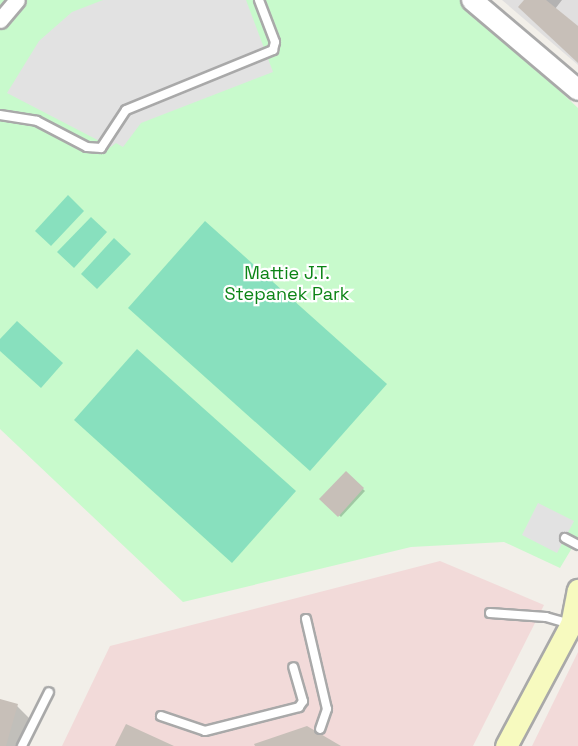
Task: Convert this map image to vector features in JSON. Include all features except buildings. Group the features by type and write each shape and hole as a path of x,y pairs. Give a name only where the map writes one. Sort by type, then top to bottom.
{"main road":[{"path":"506,746 575,618 578,590"}],"street":[{"path":"0,20 17,0"},
{"path":"482,3 578,90"}],"lane":[{"path":"0,115 37,121 87,147 101,148 126,110 273,50 276,42 259,0"},
{"path":"565,538 578,545"},
{"path":"490,613 575,618"},
{"path":"306,619 327,709 321,729"},
{"path":"161,716 205,731 299,707 303,701 293,667"},
{"path":"22,746 49,692"}],"shaded area":[{"path":"103,0 246,0 273,72 141,123 123,147 116,143 111,147 7,93 39,41 72,12"},
{"path":"502,0 578,0 578,65"},
{"path":"538,503 574,521 557,553 522,535"},
{"path":"440,561 544,605 473,746 62,746 110,646"},
{"path":"578,652 578,746 532,746"}],"green space":[{"name":"Mattie J.T. Stepanek Park","path":"0,0 462,0 578,108 578,538 560,568 504,542 411,547 183,602 0,429"},
{"path":"68,195 84,211 51,246 35,231"},
{"path":"91,217 107,232 74,268 57,252"},
{"path":"205,221 387,384 310,471 128,308"},
{"path":"114,238 131,254 97,289 81,274"},
{"path":"17,321 63,363 41,388 0,351 0,339"},
{"path":"137,349 296,491 232,563 74,420"}]}
